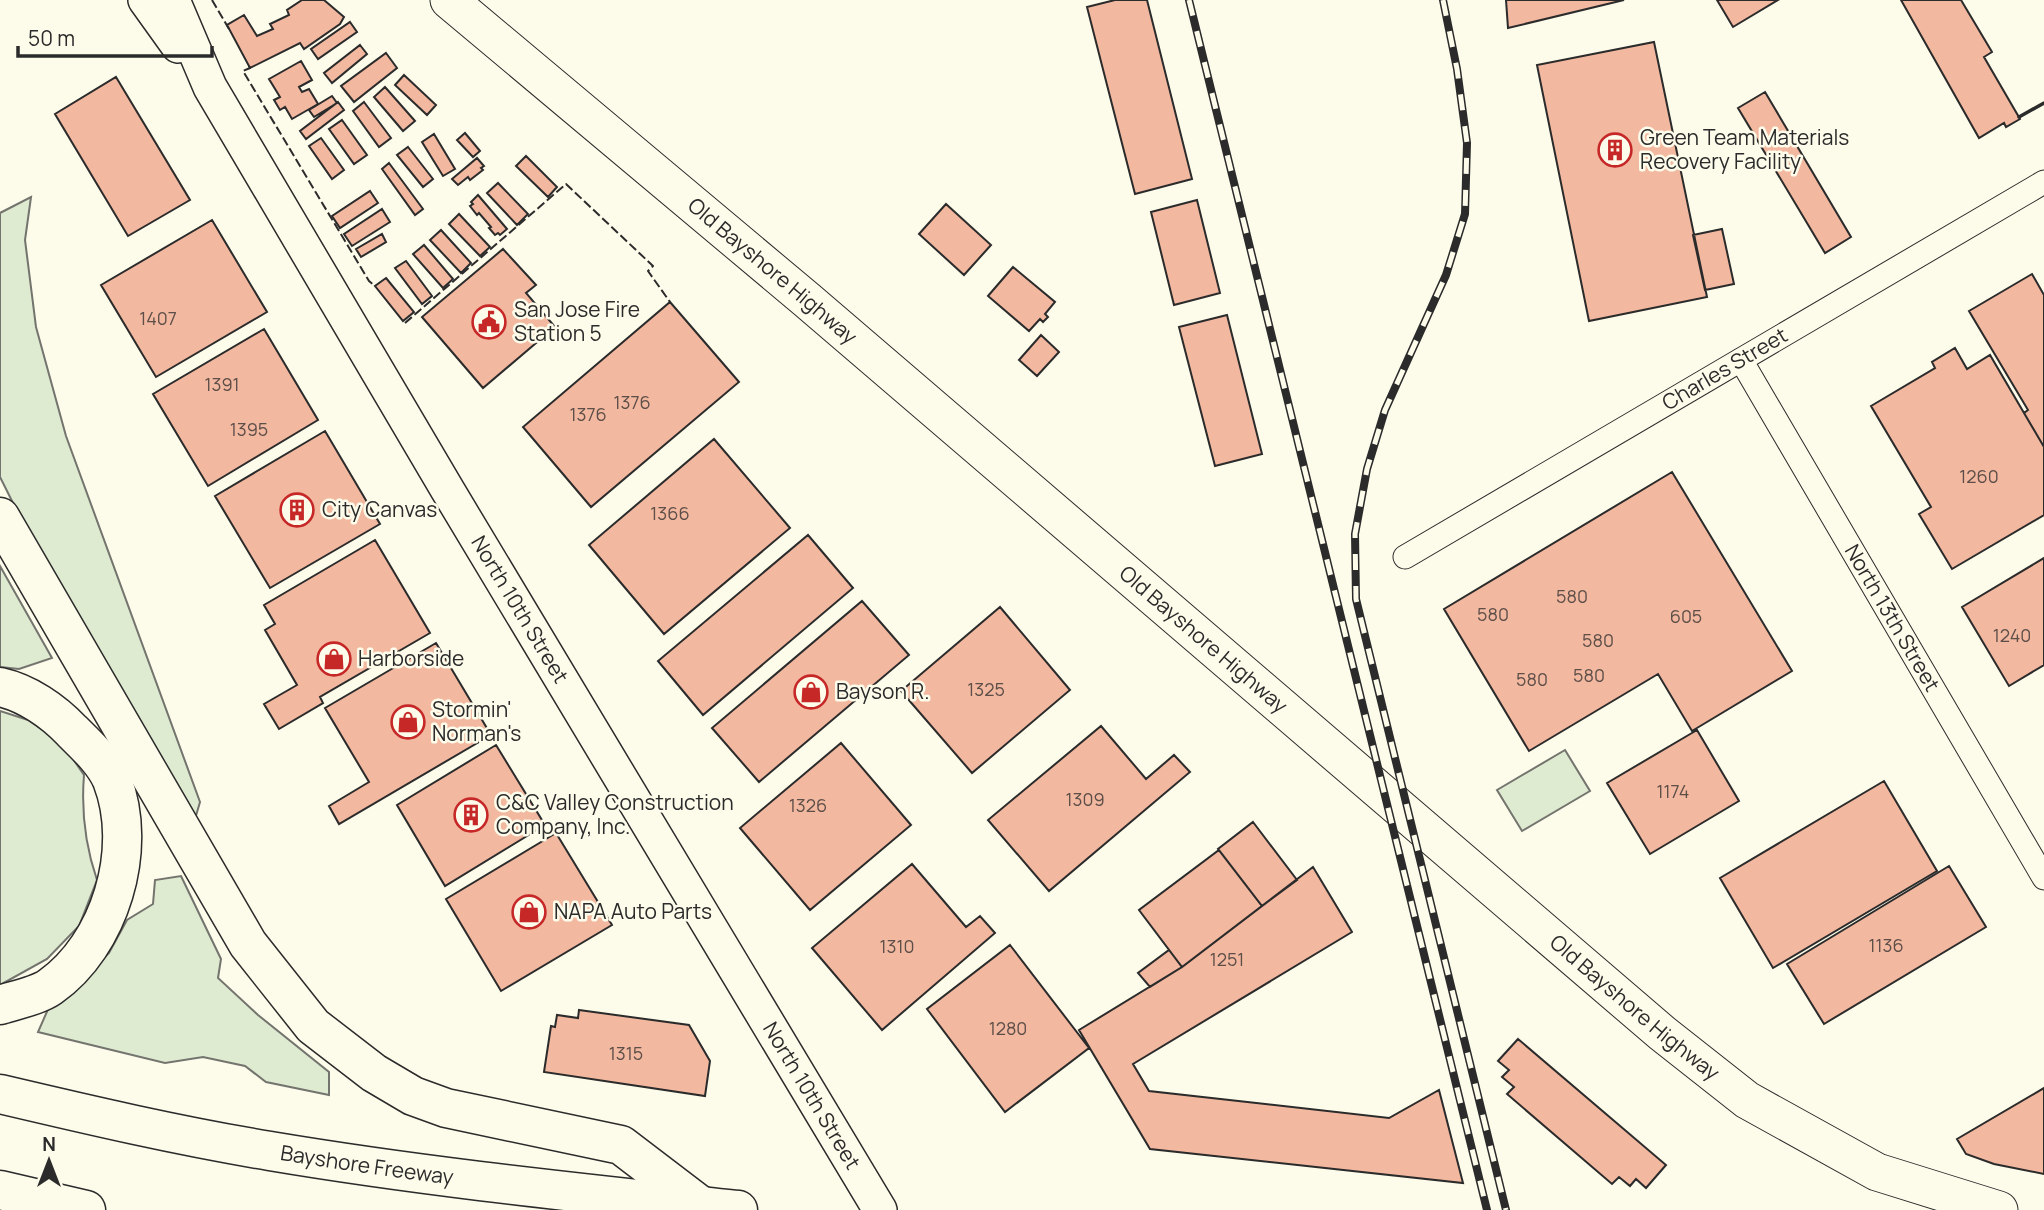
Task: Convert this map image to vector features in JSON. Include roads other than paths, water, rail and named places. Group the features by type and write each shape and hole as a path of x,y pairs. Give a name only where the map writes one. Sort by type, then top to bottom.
{"highway":[{"path":"0,517 248,944 313,1026 374,1073 413,1096 446,1108 621,1145 701,1206"},
{"path":"0,687 13,690 57,715 95,754 111,779 122,832 118,881 100,928 78,963 48,989 0,1004"},
{"name":"Bayshore Freeway","path":"0,1094 93,1116 269,1151 451,1177 738,1210"},
{"path":"0,1190 86,1210"}],"main road":[{"path":"145,0 210,87"},
{"name":"North 10th Street","path":"173,0 210,87 447,489 880,1210"},
{"name":"Old Bayshore Highway","path":"449,0 776,273 1662,1034 1747,1100 1877,1171 1999,1210"}],"street":[{"name":"Charles Street","path":"1405,557 2044,182"},
{"name":"North 13th Street","path":"1741,360 2044,878"}],"railway":[{"path":"1189,0 1487,1210"},
{"path":"1443,0 1457,69 1467,143 1465,214 1446,275 1385,410 1367,469 1355,534 1356,599 1506,1210"}],"place":[{"name":"Green Team Materials Recovery Facility","path":"1615,150"},
{"name":"San Jose Fire Station 5","path":"489,322"},
{"name":"City Canvas","path":"297,510"},
{"name":"Harborside","path":"334,659"},
{"name":"Bayson R.","path":"811,692"},
{"name":"Stormin' Norman's","path":"408,722"},
{"name":"C&C Valley Construction Company, Inc.","path":"471,815"},
{"name":"NAPA Auto Parts","path":"529,912"}]}
